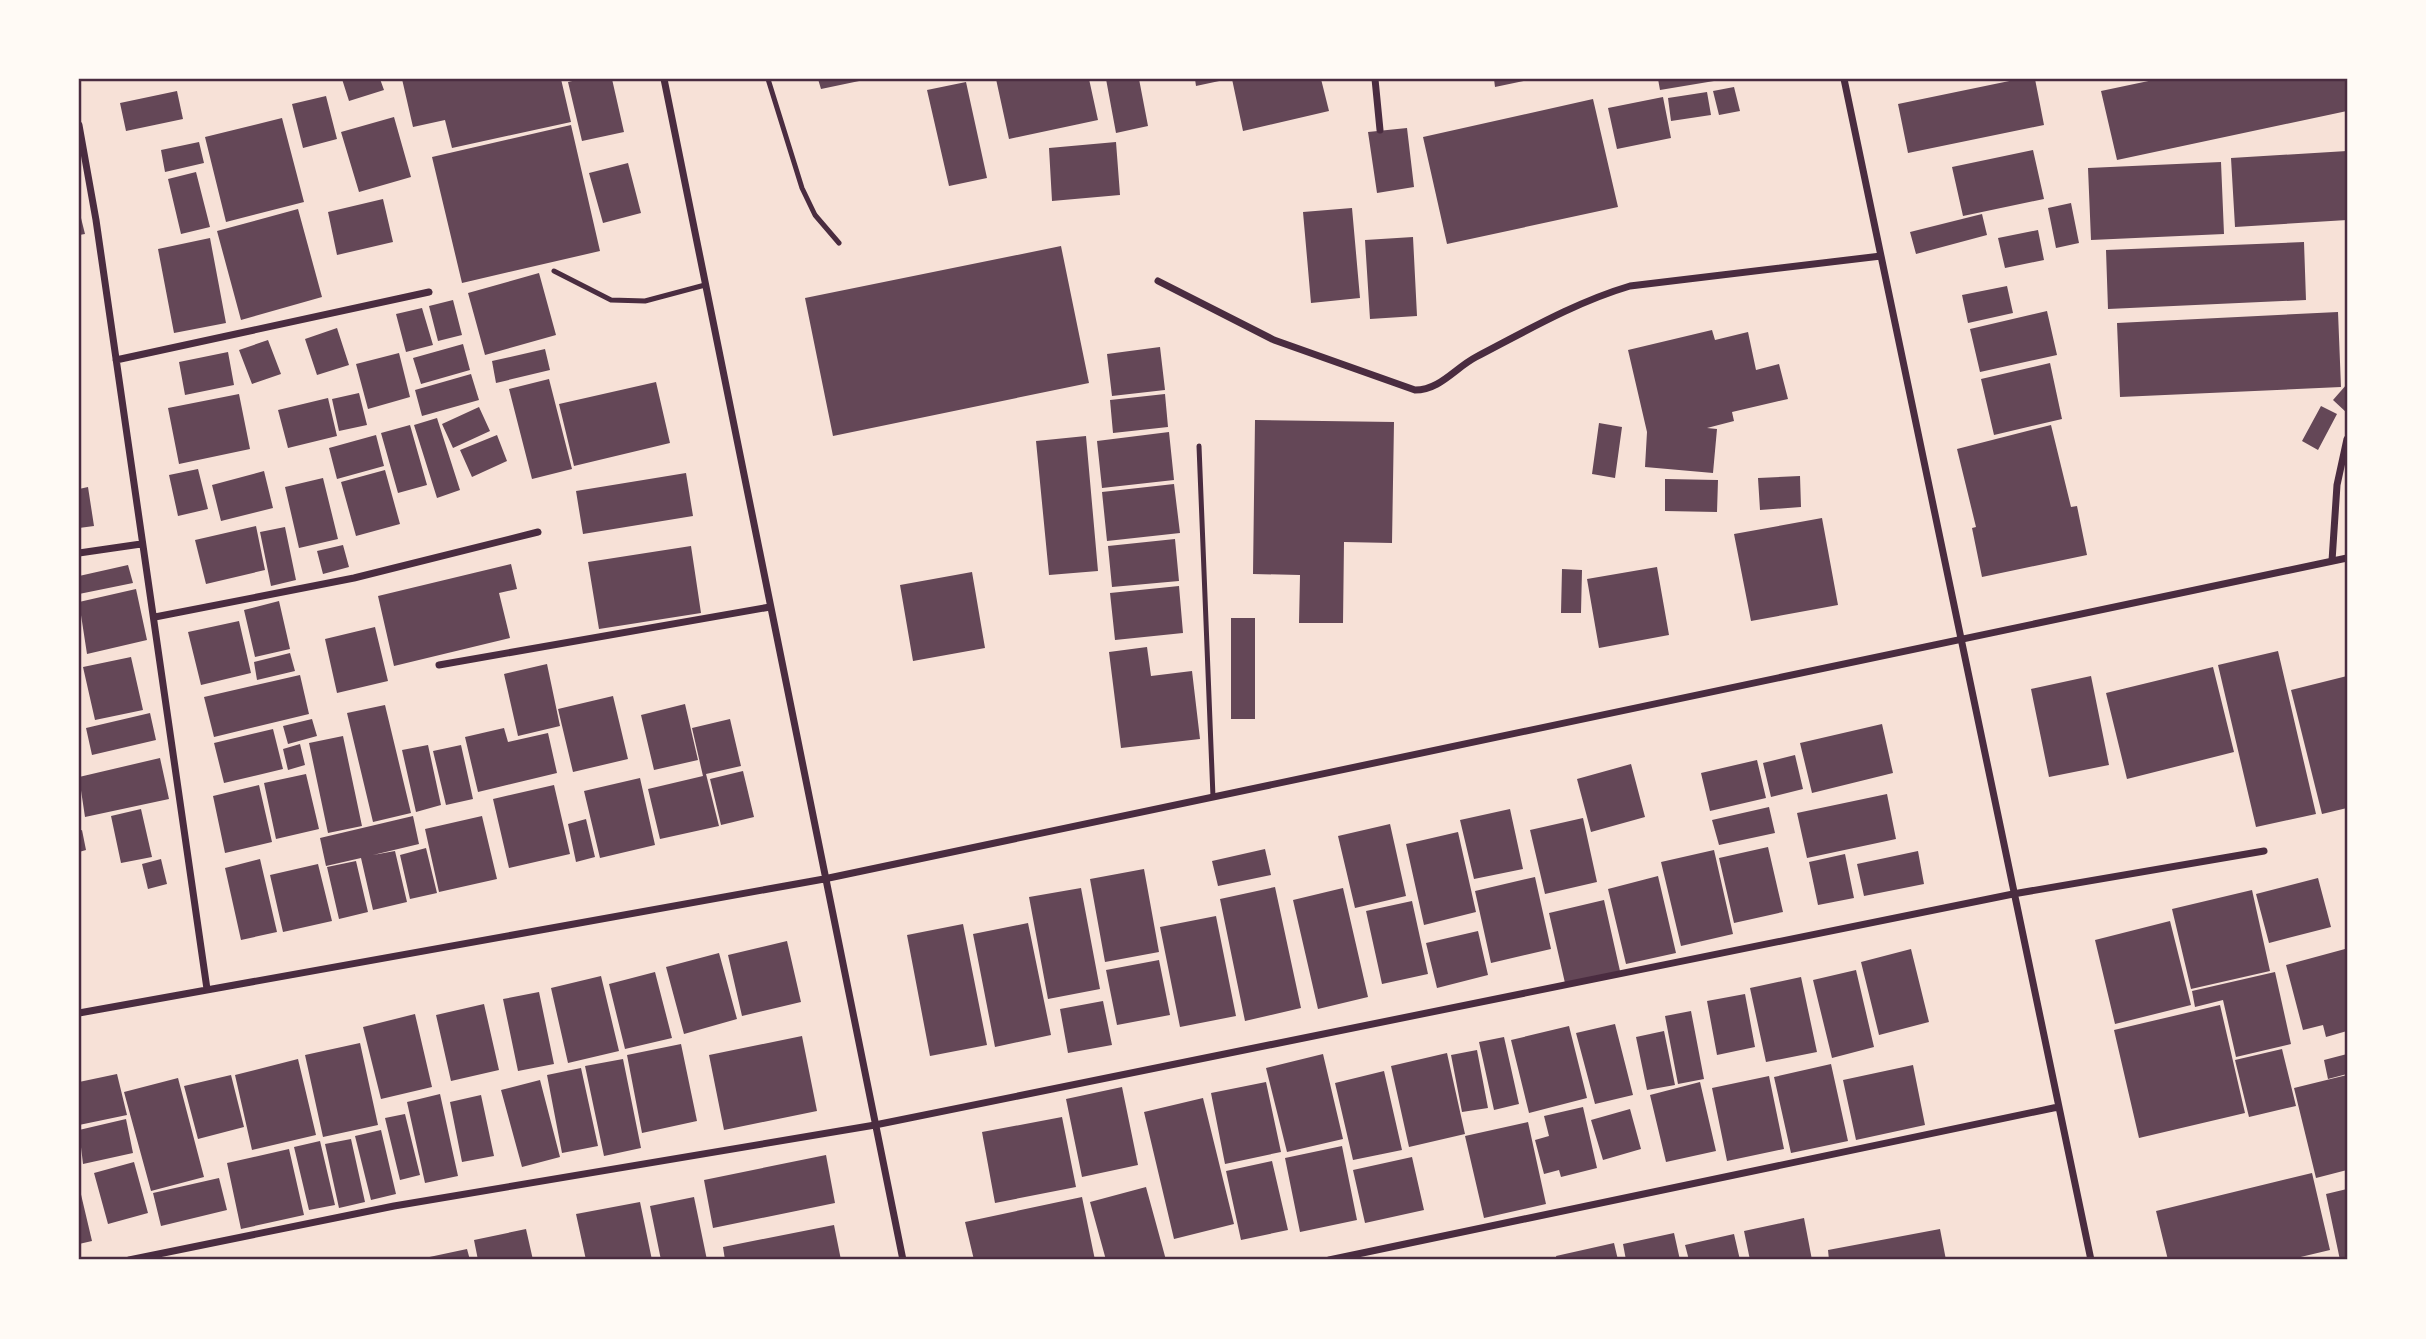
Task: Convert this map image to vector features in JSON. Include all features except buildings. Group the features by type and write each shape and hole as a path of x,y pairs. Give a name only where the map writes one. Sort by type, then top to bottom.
{"street":[{"path":"664,79 903,1260"},
{"path":"1375,79 1380,130"},
{"path":"1844,79 2091,1260"},
{"path":"79,125 96,220 141,544 155,617 207,989"},
{"path":"1158,281 1274,340 1415,390 1424,390 1434,387 1472,359 1599,295 1620,289 1881,256"},
{"path":"116,360 429,292"},
{"path":"2332,561 2337,485 2347,439"},
{"path":"155,617 354,578 538,532"},
{"path":"79,553 141,544"},
{"path":"79,1013 824,879 2347,558"},
{"path":"439,665 770,607"},
{"path":"129,1260 394,1206 875,1125 2013,894 2264,851"},
{"path":"1329,1260 2058,1107"}],"lane":[{"path":"768,79 802,188 815,215 839,243"},
{"path":"554,271 611,300 645,301 705,285"},
{"path":"1199,446 1213,797"}]}
